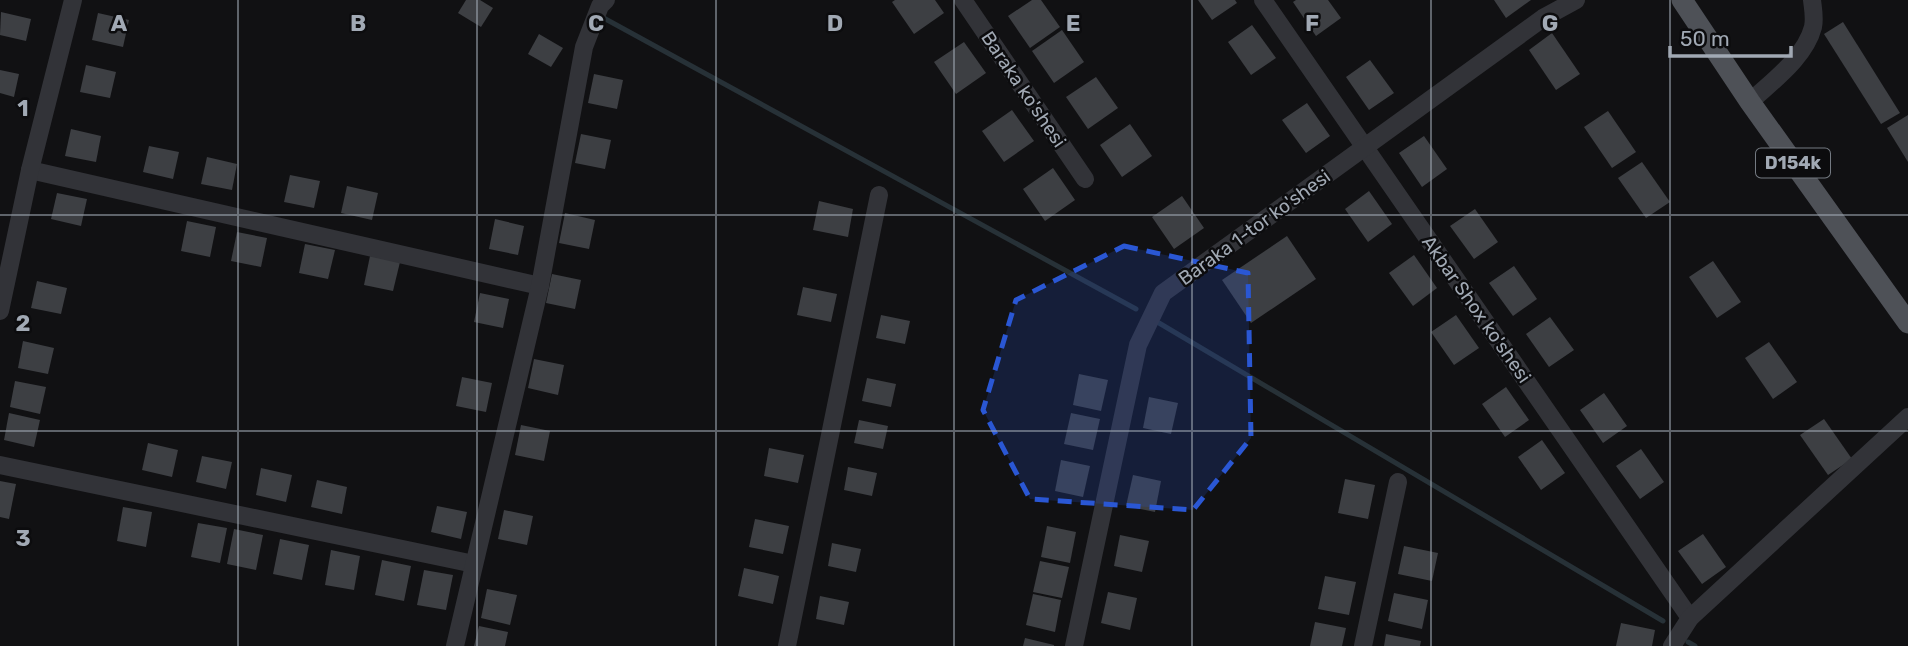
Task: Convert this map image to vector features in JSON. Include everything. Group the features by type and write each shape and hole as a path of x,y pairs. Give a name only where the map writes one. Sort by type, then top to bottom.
{"main road":[{"name":"D154k","path":"1682,0 1750,102 1908,323"}],"street":[{"path":"0,311 30,170 73,0"},
{"path":"455,646 540,286 584,47 600,6 606,0"},
{"name":"Baraka ko'shesi","path":"962,0 1085,178"},
{"name":"Akbar Shox ko'shesi","path":"1263,0 1690,618"},
{"name":"Baraka 1-tor ko'shesi","path":"1074,646 1138,345 1163,293 1543,18 1576,0"},
{"path":"1750,102 1791,63 1807,42 1814,19 1812,0"},
{"path":"30,170 540,286"},
{"path":"787,646 879,195"},
{"path":"1672,646 1690,618 1908,416"},
{"path":"0,464 474,564"},
{"path":"1363,646 1398,482"}],"highlighted area":[{"path":"1124,246 1248,273 1251,438 1193,510 1030,499 983,410 1016,300"}],"building":[{"path":"466,0 480,0 493,8 481,27 458,13"},
{"path":"935,0 944,13 914,34 892,2"},
{"path":"1032,0 1041,0 1060,27 1030,48 1008,16"},
{"path":"1198,0 1235,0 1237,3 1212,20"},
{"path":"1328,0 1341,18 1316,36 1293,2"},
{"path":"1494,0 1531,0 1506,18"},
{"path":"1,12 31,19 26,41 0,35"},
{"path":"98,13 129,20 123,47 92,40"},
{"path":"1843,22 1900,113 1881,124 1824,34"},
{"path":"1252,25 1276,58 1251,75 1228,42"},
{"path":"1062,30 1084,62 1054,83 1032,51"},
{"path":"1552,33 1580,74 1556,90 1529,50"},
{"path":"539,34 563,48 551,67 528,54"},
{"path":"964,42 986,73 956,94 934,62"},
{"path":"1370,60 1394,93 1369,110 1346,77"},
{"path":"86,65 116,72 110,98 80,92"},
{"path":"0,70 19,74 14,97 0,93"},
{"path":"594,74 623,80 617,109 588,103"},
{"path":"1096,77 1118,108 1088,129 1066,97"},
{"path":"1307,103 1330,136 1306,153 1282,120"},
{"path":"1012,110 1034,141 1004,162 982,131"},
{"path":"1608,111 1636,152 1612,168 1584,127"},
{"path":"1908,115 1908,162 1887,128"},
{"path":"1130,124 1152,156 1122,177 1100,145"},
{"path":"71,129 101,136 96,162 65,156"},
{"path":"581,134 611,140 605,169 575,163"},
{"path":"1424,136 1447,169 1422,187 1399,153"},
{"path":"149,146 179,152 173,179 143,172"},
{"path":"207,157 237,164 232,190 201,184"},
{"path":"1642,162 1670,202 1646,218 1618,178"},
{"path":"1053,168 1075,200 1045,221 1023,189"},
{"path":"290,175 320,181 314,208 284,202"},
{"path":"347,186 378,193 372,220 341,213"},
{"path":"1369,191 1392,224 1368,242 1345,209"},
{"path":"57,193 87,199 81,226 51,219"},
{"path":"1182,196 1204,228 1174,249 1152,217"},
{"path":"819,201 853,209 848,237 813,230"},
{"path":"1475,209 1498,242 1474,259 1450,226"},
{"path":"565,213 595,220 589,249 559,243"},
{"path":"495,219 524,226 518,255 489,249"},
{"path":"187,221 216,227 210,257 181,251"},
{"path":"237,232 267,238 261,267 231,261"},
{"path":"1287,236 1316,279 1251,323 1222,280"},
{"path":"305,244 335,250 328,279 299,273"},
{"path":"1414,255 1437,288 1413,306 1389,273"},
{"path":"370,256 400,262 393,291 364,285"},
{"path":"1713,261 1741,302 1717,318 1689,277"},
{"path":"1514,266 1537,299 1513,316 1489,283"},
{"path":"552,274 581,280 575,309 546,303"},
{"path":"37,281 67,288 61,314 31,308"},
{"path":"803,287 837,294 831,322 797,315"},
{"path":"480,293 509,299 503,328 474,322"},
{"path":"881,315 910,321 905,344 876,338"},
{"path":"1456,315 1479,348 1454,365 1431,332"},
{"path":"1550,317 1574,350 1549,367 1526,334"},
{"path":"23,341 54,348 48,374 18,368"},
{"path":"1769,342 1797,382 1773,399 1745,358"},
{"path":"534,359 564,365 558,395 528,388"},
{"path":"1079,374 1108,380 1101,411 1073,405"},
{"path":"462,377 492,383 486,412 456,406"},
{"path":"867,378 896,384 891,407 862,401"},
{"path":"15,381 46,387 40,414 10,407"},
{"path":"1506,387 1529,420 1505,437 1482,404"},
{"path":"1604,393 1627,426 1603,443 1580,410"},
{"path":"1149,397 1178,403 1171,434 1143,428"},
{"path":"9,413 40,420 34,447 4,440"},
{"path":"1071,413 1100,419 1093,450 1064,444"},
{"path":"1824,419 1852,459 1828,475 1800,435"},
{"path":"859,420 888,426 883,449 854,443"},
{"path":"521,425 550,431 544,461 515,455"},
{"path":"1542,440 1565,473 1541,490 1518,457"},
{"path":"148,443 178,450 172,477 142,470"},
{"path":"769,448 804,455 798,483 764,476"},
{"path":"1641,449 1664,482 1640,499 1616,466"},
{"path":"202,456 232,462 226,489 196,482"},
{"path":"1061,460 1090,466 1083,497 1055,491"},
{"path":"848,467 877,473 872,496 844,490"},
{"path":"261,468 292,475 286,502 256,495"},
{"path":"1133,475 1161,481 1155,512 1126,506"},
{"path":"1345,479 1375,485 1368,519 1338,513"},
{"path":"317,480 347,487 342,514 311,507"},
{"path":"0,481 16,484 9,519 0,517"},
{"path":"437,506 467,512 461,539 431,532"},
{"path":"123,507 152,512 146,547 117,541"},
{"path":"504,510 533,516 527,545 498,539"},
{"path":"755,519 789,526 783,554 749,547"},
{"path":"198,523 227,528 220,563 191,557"},
{"path":"1047,526 1076,532 1070,563 1041,557"},
{"path":"234,529 263,535 256,570 227,564"},
{"path":"1703,534 1726,567 1702,584 1678,551"},
{"path":"1120,535 1149,541 1142,572 1114,566"},
{"path":"280,539 309,545 302,580 273,574"},
{"path":"832,543 861,549 856,572 828,566"},
{"path":"1404,546 1438,553 1432,581 1398,574"},
{"path":"331,550 360,556 354,590 325,585"},
{"path":"382,560 411,566 404,601 375,595"},
{"path":"1040,561 1069,567 1062,598 1033,592"},
{"path":"744,568 779,576 773,604 738,596"},
{"path":"424,570 453,575 446,610 417,605"},
{"path":"1325,576 1356,582 1349,615 1318,609"},
{"path":"487,589 517,595 510,625 481,618"},
{"path":"1108,592 1137,598 1130,630 1101,623"},
{"path":"1394,593 1428,600 1422,629 1388,621"},
{"path":"1033,594 1061,600 1055,632 1026,625"},
{"path":"820,596 849,602 844,625 816,619"},
{"path":"1315,622 1346,628 1342,646 1310,646"},
{"path":"1621,623 1655,630 1652,646 1616,646"},
{"path":"479,626 508,632 505,646 474,646"},
{"path":"1386,634 1421,641 1420,646 1384,646"},
{"path":"1025,638 1054,645 1054,646 1023,646"}],"waterway":[{"path":"600,16 1136,309"},
{"path":"1159,323 1663,621"},
{"path":"1688,642 1695,646"}]}
